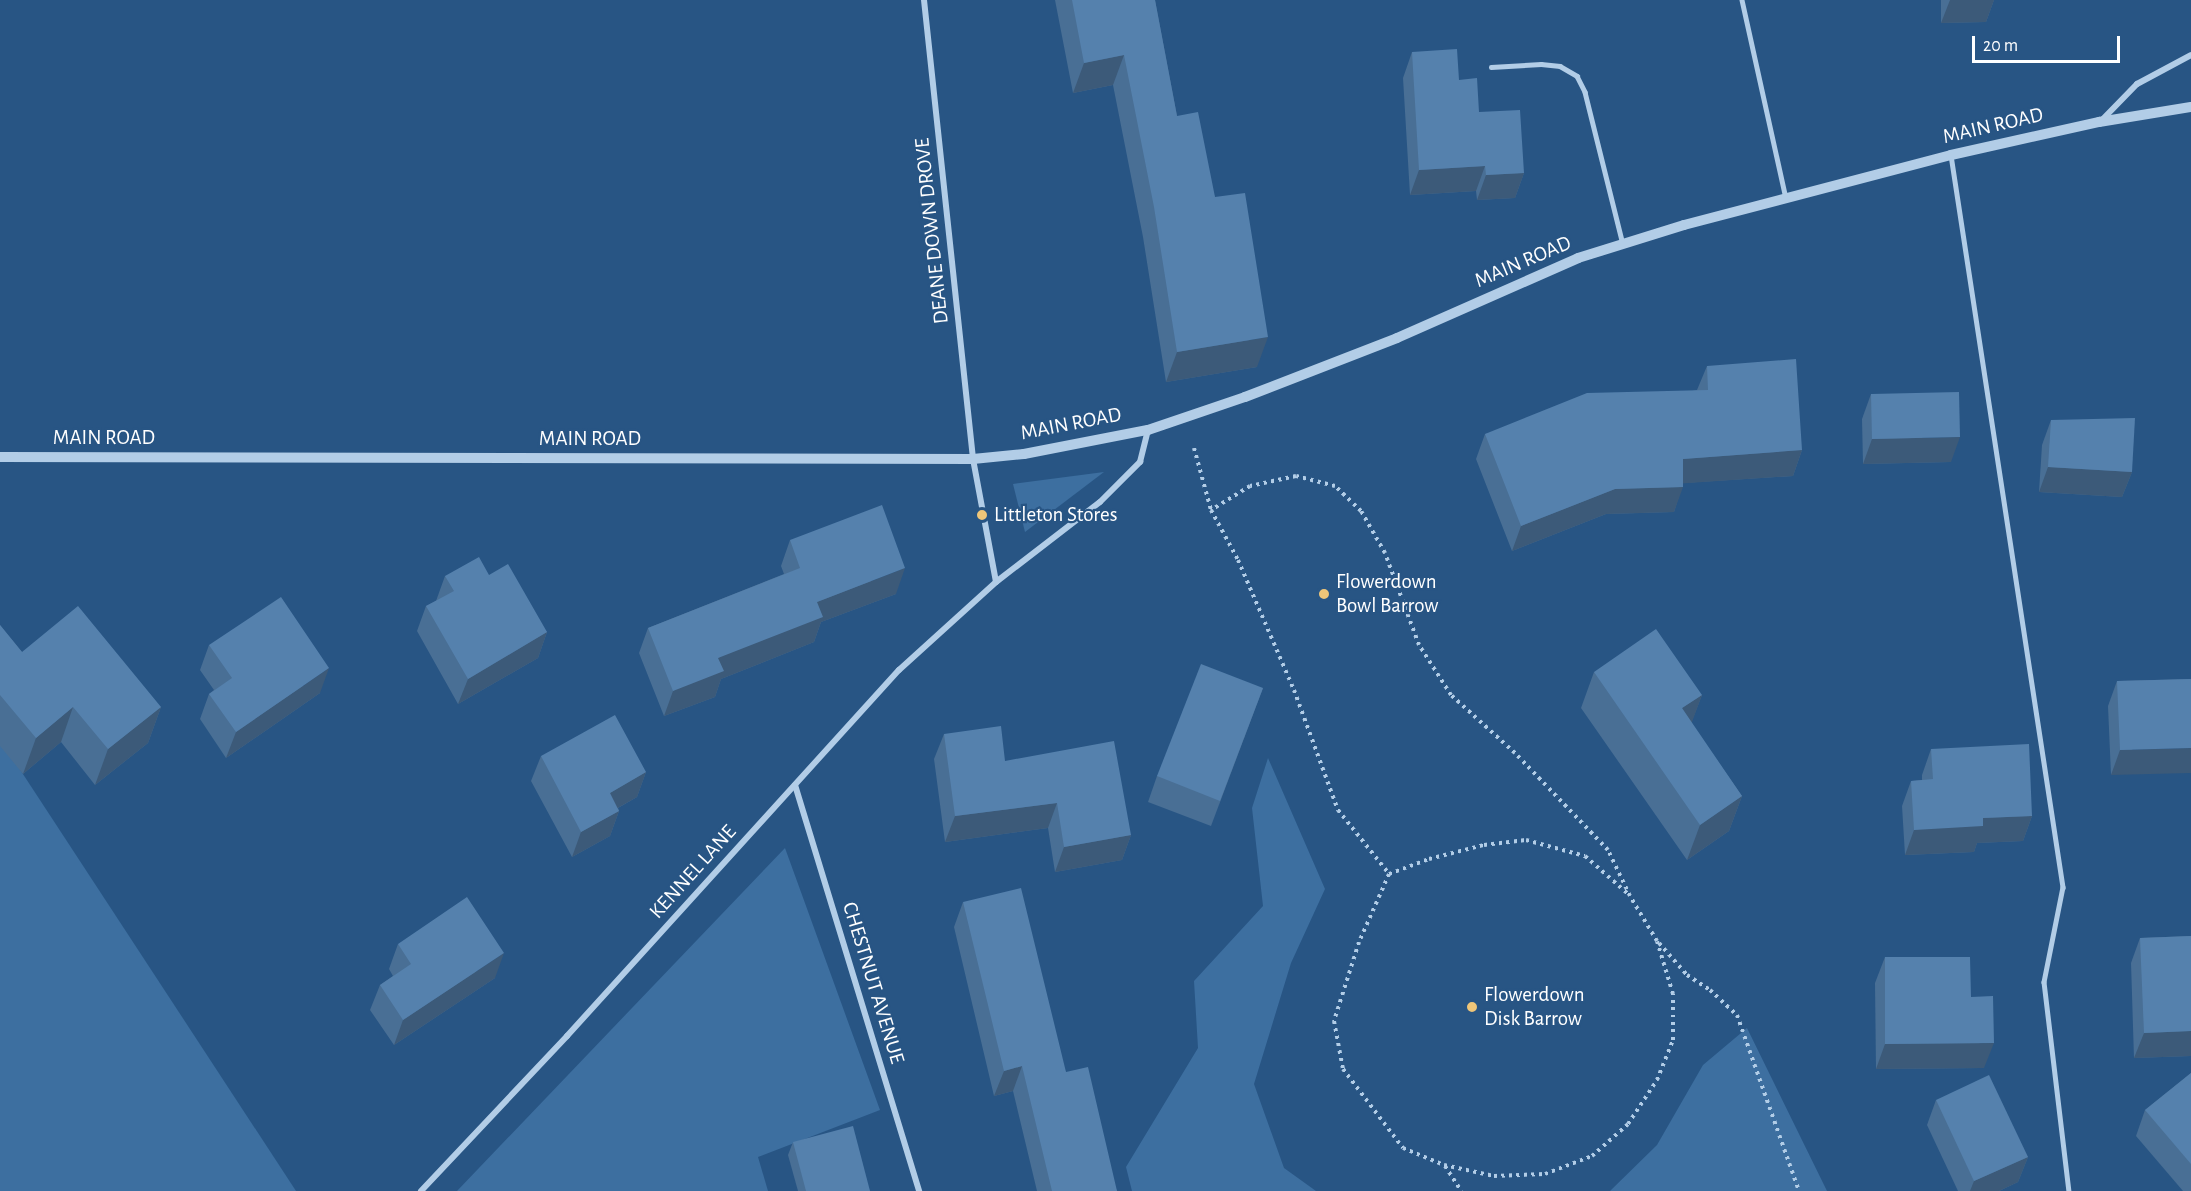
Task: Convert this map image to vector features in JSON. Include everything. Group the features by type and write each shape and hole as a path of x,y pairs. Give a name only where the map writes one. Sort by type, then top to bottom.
{"street":[{"name":"DEANE DOWN DROVE","path":"924,0 973,459"},
{"path":"2099,122 2137,84 2191,55"},
{"name":"MAIN ROAD","path":"0,457 973,459 1024,454 1148,430 1245,397 1386,342 1578,258 1684,225 1951,155 2099,122 2191,107"},
{"name":"KENNEL LANE","path":"421,1191 899,670 996,582 1100,502 1140,462 1148,430"},
{"path":"973,459 996,582"},
{"name":"CHESTNUT AVENUE","path":"795,785 919,1191"}],"lane":[{"path":"1742,0 1786,198"},
{"path":"1491,67 1542,64 1560,66 1576,76 1585,92 1623,244"},
{"path":"1951,155 2063,887 2044,982 2068,1191"}],"path":[{"path":"1184,416 1211,510 1238,560 1285,669 1338,810 1389,874"},
{"path":"1211,510 1250,486 1296,476 1335,486 1361,511 1385,553 1419,645 1451,695 1515,753 1608,850 1630,896 1657,941 1687,975 1710,990 1737,1015 1799,1191"},
{"path":"1630,896 1585,856 1526,840 1484,844 1429,859 1389,874 1359,942 1334,1021 1343,1069 1373,1112 1403,1148 1444,1165 1494,1176 1545,1174 1592,1156 1628,1124 1657,1080 1673,1040 1673,994 1657,941"},
{"path":"1444,1165 1461,1191"}],"shaded area":[{"path":"1104,472 1025,532 1013,484"},
{"path":"0,739 296,1191 0,1191"},
{"path":"1268,758 1325,889 1291,963 1254,1084 1284,1168 1316,1191 1132,1191 1126,1167 1198,1048 1194,981 1263,906 1252,808"},
{"path":"785,848 880,1110 758,1157 768,1191 457,1191"},
{"path":"1747,1028 1827,1191 1610,1191 1657,1145 1703,1065"}],"building":[{"path":"1072,0 1155,0 1177,116 1198,112 1215,197 1245,193 1268,337 1177,352 1154,207 1124,55 1084,63"},
{"path":"1457,49 1459,80 1477,78 1479,112 1520,110 1524,173 1486,175 1485,166 1419,170 1412,52"},
{"path":"1796,359 1802,450 1683,459 1683,487 1615,489 1521,526 1485,434 1587,393 1708,390 1707,366"},
{"path":"1959,392 1960,437 1872,439 1871,394"},
{"path":"2135,418 2132,472 2048,467 2051,420"},
{"path":"882,505 905,568 817,602 823,617 718,658 724,671 673,691 648,628 800,568 790,540"},
{"path":"479,557 489,575 508,564 547,632 468,679 426,606 454,591 445,576"},
{"path":"281,597 329,668 236,732 209,694 232,678 209,645"},
{"path":"78,606 161,707 108,749 73,707 36,738 0,695 0,625 22,652"},
{"path":"1656,629 1702,695 1682,708 1742,796 1700,825 1594,672"},
{"path":"1201,664 1263,688 1220,801 1157,776"},
{"path":"2191,679 2191,748 2120,750 2117,681"},
{"path":"615,715 646,772 610,793 619,811 581,832 541,756"},
{"path":"1001,726 1005,761 1114,741 1131,835 1064,847 1057,803 955,816 944,734"},
{"path":"2029,744 2032,816 1983,818 1983,826 1914,830 1911,781 1933,779 1931,749"},
{"path":"1021,888 1066,1072 1088,1067 1117,1191 1052,1191 1022,1066 1004,1071 963,902"},
{"path":"467,897 504,953 403,1020 380,985 411,964 398,944"},
{"path":"2191,936 2191,1031 2144,1033 2140,938"},
{"path":"1885,957 1970,957 1971,997 1993,996 1994,1043 1885,1044"},
{"path":"2191,1073 2191,1164 2145,1110"},
{"path":"1989,1075 2028,1157 1974,1181 1936,1100"},
{"path":"853,1126 870,1191 806,1191 793,1142"}],"place":[{"name":"Littleton Stores","path":"982,515"},
{"name":"Flowerdown Bowl Barrow","path":"1324,594"},
{"name":"Flowerdown Disk Barrow","path":"1472,1007"}]}
